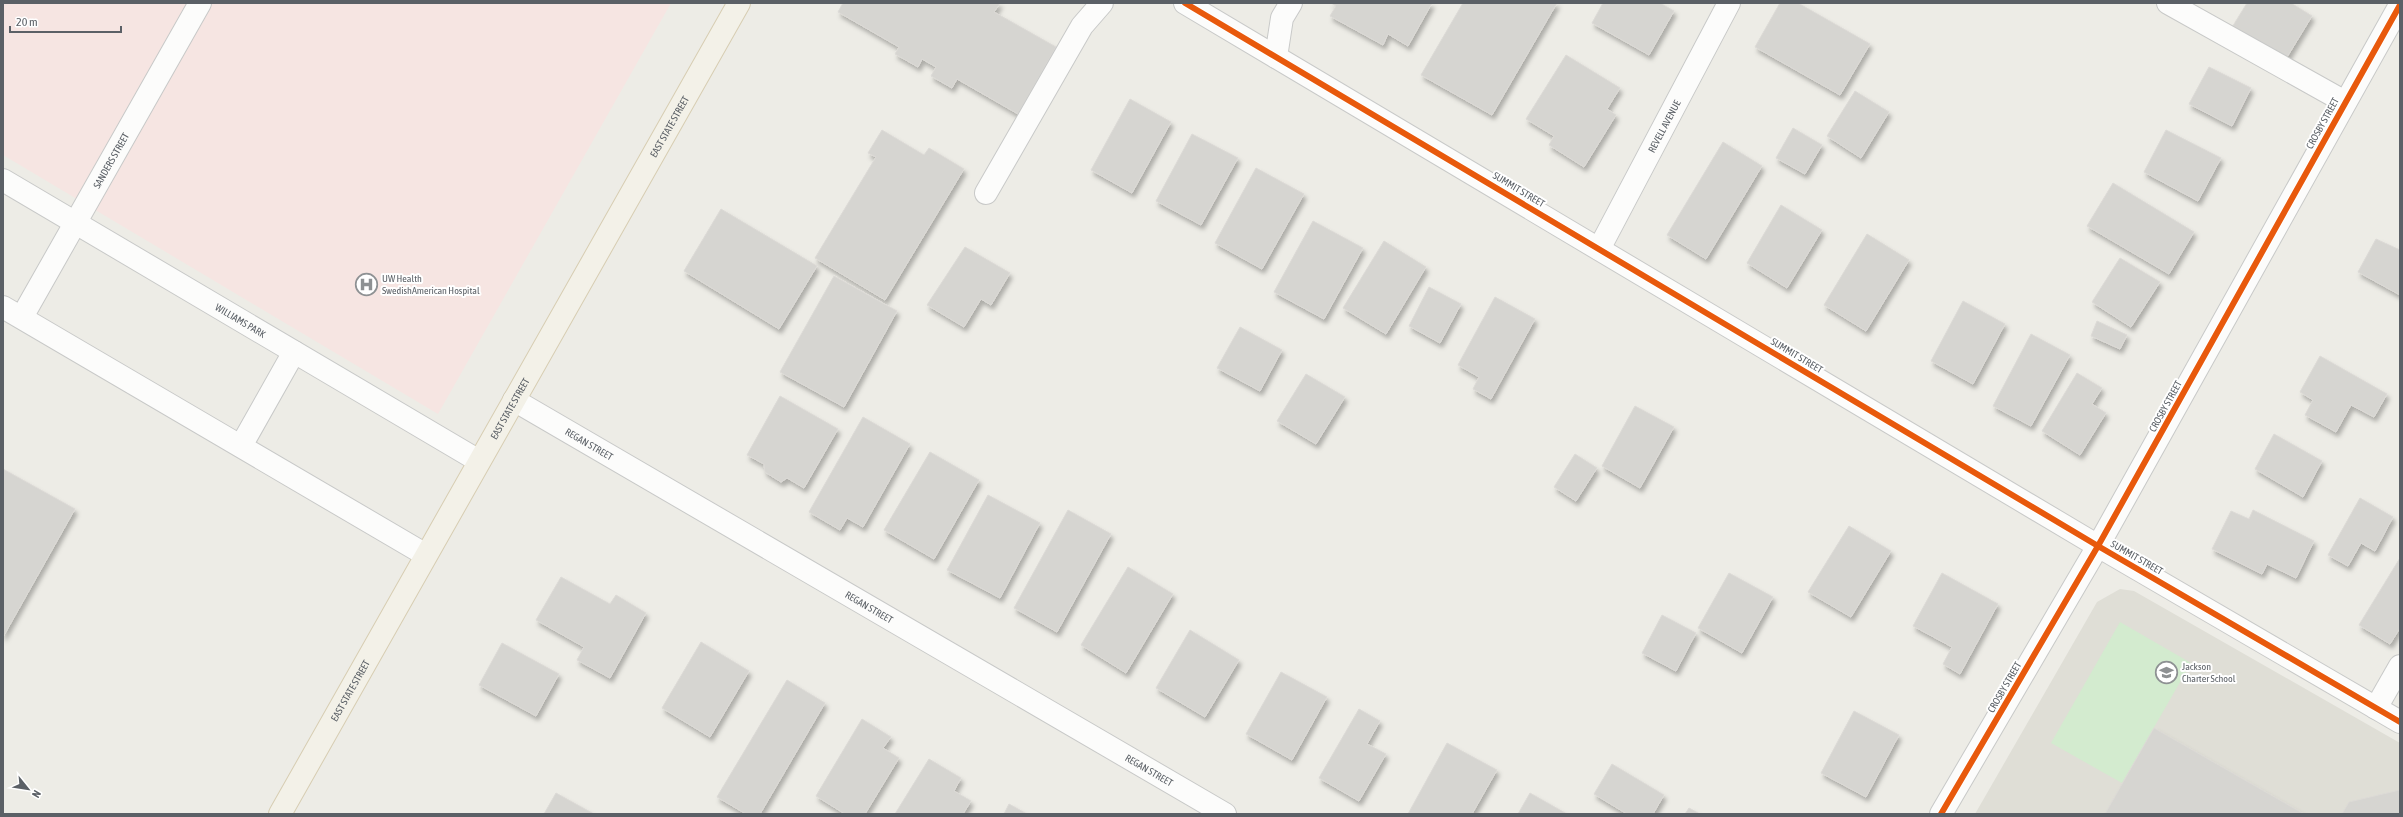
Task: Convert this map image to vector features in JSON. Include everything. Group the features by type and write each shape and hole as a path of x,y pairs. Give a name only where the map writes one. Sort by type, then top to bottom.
{"main road":[{"name":"EAST STATE STREET","path":"280,814 739,3"}],"street":[{"name":"SANDERS STREET","path":"12,312 76,222 200,3"},
{"path":"986,193 1082,26 1102,3"},
{"name":"SUMMIT STREET","path":"1185,3 2098,546 2400,722"},
{"path":"1276,57 1282,18 1291,3"},
{"name":"REVELL AVENUE","path":"1600,249 1729,3"},
{"path":"2168,3 2345,102"},
{"name":"CROSBY STREET","path":"1941,814 2098,546 2400,5"},
{"name":"WILLIAMS PARK","path":"3,180 479,461"},
{"path":"12,312 426,555"},
{"path":"241,446 294,352"},
{"name":"REGAN STREET","path":"514,400 1220,813"},
{"path":"2376,708 2400,666"}],"shaded area":[{"name":"UW Health SwedishAmerican Hospital","path":"3,3 671,3 438,414 3,155"},
{"name":"Jackson Charter School","path":"2120,589 2134,591 2400,743 2400,814 1975,814 2097,602"}],"green space":[{"path":"2120,622 2191,663 2122,783 2051,743"}],"building":[{"path":"843,3 1000,3 994,12 1056,47 1018,114 957,79 952,88 931,76 936,67 922,59 918,67 895,54 899,47 838,12"},
{"path":"1331,3 1432,3 1408,46 1388,34 1383,45 1330,16 1336,6"},
{"path":"1463,3 1557,3 1492,115 1421,75"},
{"path":"1603,3 1660,3 1674,11 1649,55 1592,23"},
{"path":"1780,3 1798,3 1870,44 1840,95 1755,47"},
{"path":"2247,3 2291,3 2312,16 2284,62 2231,29"},
{"path":"1566,55 1620,88 1607,109 1616,115 1584,167 1549,145 1554,136 1526,119"},
{"path":"2209,67 2251,88 2232,126 2189,104"},
{"path":"1855,91 1889,112 1861,158 1827,136"},
{"path":"1130,99 1171,122 1132,193 1091,170"},
{"path":"1793,128 1822,145 1805,174 1776,158"},
{"path":"882,130 924,155 929,148 964,169 885,300 815,258 876,157 868,153"},
{"path":"2166,130 2221,158 2198,201 2144,172"},
{"path":"1192,134 1238,158 1201,225 1156,201"},
{"path":"1723,142 1762,166 1706,259 1667,235"},
{"path":"1256,168 1304,194 1262,269 1215,243"},
{"path":"2113,183 2194,232 2169,274 2087,226"},
{"path":"1781,205 1822,230 1787,288 1747,263"},
{"path":"721,209 817,266 779,329 684,271"},
{"path":"1313,221 1363,248 1324,319 1274,292"},
{"path":"1867,234 1909,260 1866,331 1824,305"},
{"path":"2376,239 2400,250 2400,295 2358,272"},
{"path":"1384,241 1426,267 1386,334 1343,308"},
{"path":"965,247 1010,273 991,305 981,299 964,327 927,305"},
{"path":"2120,258 2160,282 2131,327 2092,302"},
{"path":"834,276 897,311 844,407 780,372"},
{"path":"1429,287 1461,304 1440,343 1409,326"},
{"path":"1495,297 1535,319 1491,399 1473,389 1479,377 1458,365"},
{"path":"1963,301 2005,324 1973,384 1931,361"},
{"path":"2097,321 2127,335 2120,349 2091,336"},
{"path":"1240,327 1282,350 1260,391 1217,368"},
{"path":"2031,334 2070,355 2031,426 1993,406"},
{"path":"2320,356 2387,394 2374,417 2351,405 2336,432 2305,415 2313,400 2300,392"},
{"path":"2077,373 2102,388 2092,404 2106,413 2080,455 2042,431"},
{"path":"1306,374 1345,397 1316,444 1277,421"},
{"path":"780,396 838,429 804,488 787,478 781,482 765,472 764,464 747,455"},
{"path":"1635,406 1674,427 1640,488 1602,466"},
{"path":"863,417 910,444 863,527 847,518 840,530 809,512"},
{"path":"2274,434 2322,461 2303,497 2255,469"},
{"path":"930,452 979,480 934,559 884,530"},
{"path":"1575,454 1597,468 1576,501 1554,487"},
{"path":"3,469 75,509 3,637"},
{"path":"988,495 1040,523 1000,598 947,570"},
{"path":"2360,498 2393,517 2375,551 2361,543 2348,566 2328,555"},
{"path":"1068,510 1111,534 1057,632 1014,608"},
{"path":"2253,510 2314,541 2296,578 2267,564 2262,574 2212,549 2231,511 2249,519"},
{"path":"1849,526 1891,551 1851,617 1808,592"},
{"path":"2400,558 2400,628 2390,644 2359,625"},
{"path":"1128,567 1173,594 1126,673 1081,645"},
{"path":"1729,573 1773,597 1742,653 1698,628"},
{"path":"1942,573 1998,604 1960,674 1943,664 1952,647 1913,626"},
{"path":"561,577 610,604 616,595 646,613 610,678 577,660 584,647 536,620"},
{"path":"1662,615 1696,633 1676,671 1642,653"},
{"path":"1190,630 1239,660 1205,717 1156,688"},
{"path":"701,642 749,671 710,737 662,708"},
{"path":"502,643 559,674 536,716 479,685"},
{"path":"1281,672 1327,697 1292,760 1246,734"},
{"path":"787,680 825,703 760,814 746,814 717,797"},
{"path":"1359,709 1380,721 1367,744 1386,754 1359,801 1319,778"},
{"path":"1854,711 1899,735 1866,797 1821,773"},
{"path":"862,719 891,737 883,748 899,758 865,814 845,814 816,796"},
{"path":"2154,728 2304,814 2105,814"},
{"path":"1447,743 1497,770 1472,814 1408,814"},
{"path":"929,759 961,778 954,791 971,801 963,814 895,814"},
{"path":"1612,764 1664,795 1653,814 1627,814 1594,794"},
{"path":"2400,790 2400,814 2342,814 2349,802"},
{"path":"556,793 594,814 544,814"},
{"path":"1530,793 1567,814 1518,814"},
{"path":"1009,804 1027,814 1004,814"},
{"path":"1689,808 1700,814 1685,814"}],"cycle path":[{"path":"1185,3 2098,546 2400,722"},
{"path":"1941,814 2098,546 2400,5"}],"place":[{"name":"UW Health SwedishAmerican Hospital","path":"366,284"},
{"name":"Jackson Charter School","path":"2166,672"}]}
